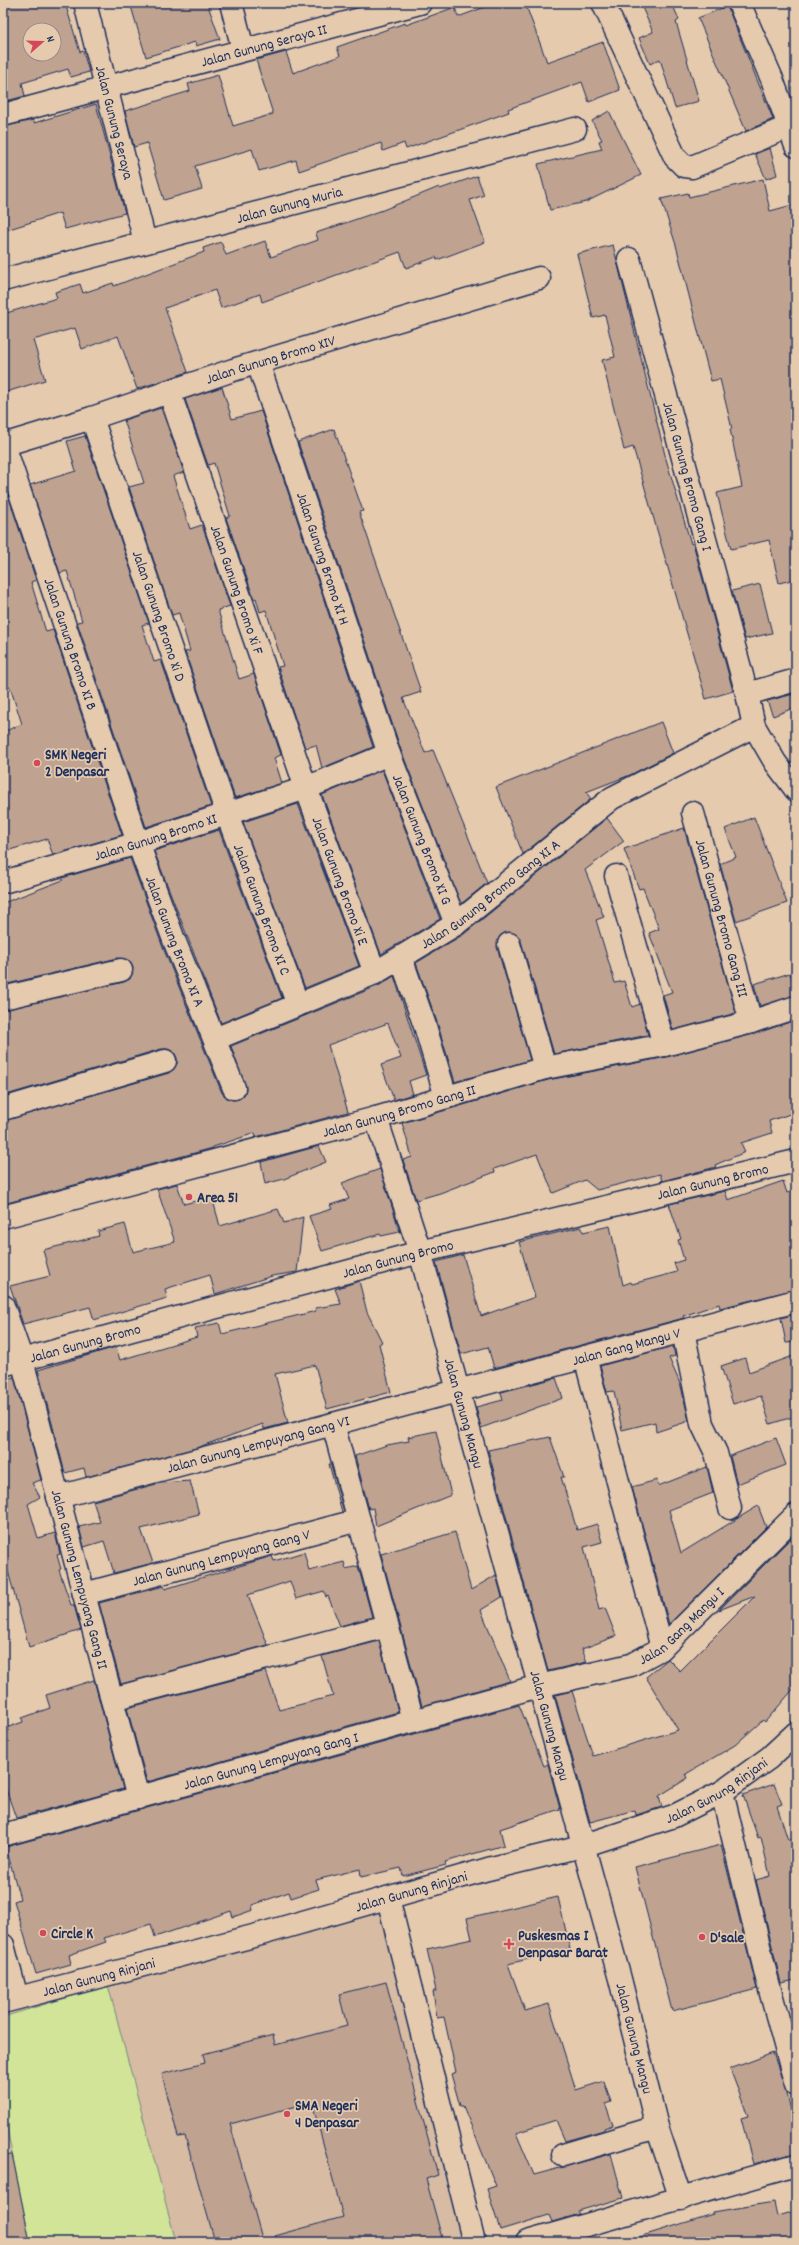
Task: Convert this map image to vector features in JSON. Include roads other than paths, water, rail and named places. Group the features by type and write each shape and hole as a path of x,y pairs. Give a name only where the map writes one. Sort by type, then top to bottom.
{"street":[{"name":"Jalan Gunung Seraya","path":"85,3 145,242"},
{"path":"231,3 243,49"},
{"name":"Jalan Gunung Seraya II","path":"3,115 243,49 420,3"},
{"path":"603,3 675,157 684,166 692,167 793,136 739,3"},
{"name":"Jalan Gunung Muria","path":"3,280 575,129"},
{"name":"Jalan Gunung Bromo Gang I","path":"628,259 747,694 754,726 775,762 796,790"},
{"name":"Jalan Gunung Bromo XIV","path":"4,445 92,418 169,391 258,363 539,278"},
{"name":"Jalan Gunung Bromo XI H","path":"258,363 389,754"},
{"name":"Jalan Gunung Bromo Xi F","path":"169,391 306,788"},
{"name":"Jalan Gunung Bromo Xi D","path":"92,418 228,814"},
{"name":"Jalan Gunung Bromo XI B","path":"4,445 138,843"},
{"path":"747,694 796,680"},
{"name":"Jalan Gunung Bromo Gang XI A","path":"215,1039 375,974 456,924 612,798 754,726"},
{"name":"Jalan Gunung Bromo XI","path":"3,882 138,843 228,814 306,788 389,754"},
{"name":"Jalan Gunung Bromo XI G","path":"389,754 456,924"},
{"name":"Jalan Gunung Bromo Xi E","path":"306,788 375,974"},
{"name":"Jalan Gunung Bromo Gang III","path":"693,813 751,1022"},
{"name":"Jalan Gunung Bromo XI C","path":"228,814 298,1005"},
{"name":"Jalan Gunung Bromo XI A","path":"138,843 174,940 234,1088"},
{"path":"616,876 664,1045"},
{"path":"509,944 545,1068"},
{"path":"401,958 425,1026 446,1097"},
{"path":"3,998 121,970"},
{"name":"Jalan Gunung Bromo Gang II","path":"3,1217 376,1118 545,1068 664,1045 751,1022 796,1007"},
{"path":"3,1109 165,1061"},
{"name":"Jalan Gunung Mangu","path":"376,1118 420,1252 582,1846 620,1978 656,2127 681,2199"},
{"name":"Jalan Gunung Bromo","path":"12,1363 420,1252 796,1161"},
{"name":"Jalan Gang Mangu V","path":"458,1392 796,1301"},
{"name":"Jalan Gunung Lempuyang Gang II","path":"3,1306 12,1363 58,1497 138,1798"},
{"path":"683,1331 702,1424 716,1453 730,1508"},
{"path":"585,1357 662,1648"},
{"name":"Jalan Gunung Lempuyang Gang VI","path":"58,1497 458,1392"},
{"path":"333,1424 413,1721"},
{"name":"Jalan Gang Mangu I","path":"539,1686 631,1665 662,1648 796,1516"},
{"name":"Jalan Gunung Lempuyang Gang V","path":"84,1594 359,1520"},
{"path":"112,1699 388,1626"},
{"name":"Jalan Gunung Lempuyang Gang I","path":"3,1835 539,1686"},
{"name":"Jalan Gunung Rinjani","path":"10,2000 388,1898 488,1869 582,1846 674,1816 722,1792 769,1758 796,1733"},
{"path":"722,1792 767,1979 795,2078"},
{"path":"388,1898 474,2242"},
{"path":"3,1945 10,2000"},
{"path":"563,2155 656,2127"},
{"path":"527,2242 796,2165"}],"place":[{"name":"SMK Negeri 2 Denpasar","path":"37,763"},
{"name":"Area 51","path":"189,1197"},
{"name":"Circle K","path":"43,1933"},
{"name":"D'sale","path":"702,1937"},
{"name":"Puskesmas I Denpasar Barat","path":"509,1944"},
{"name":"SMA Negeri 4 Denpasar","path":"287,2114"}]}
